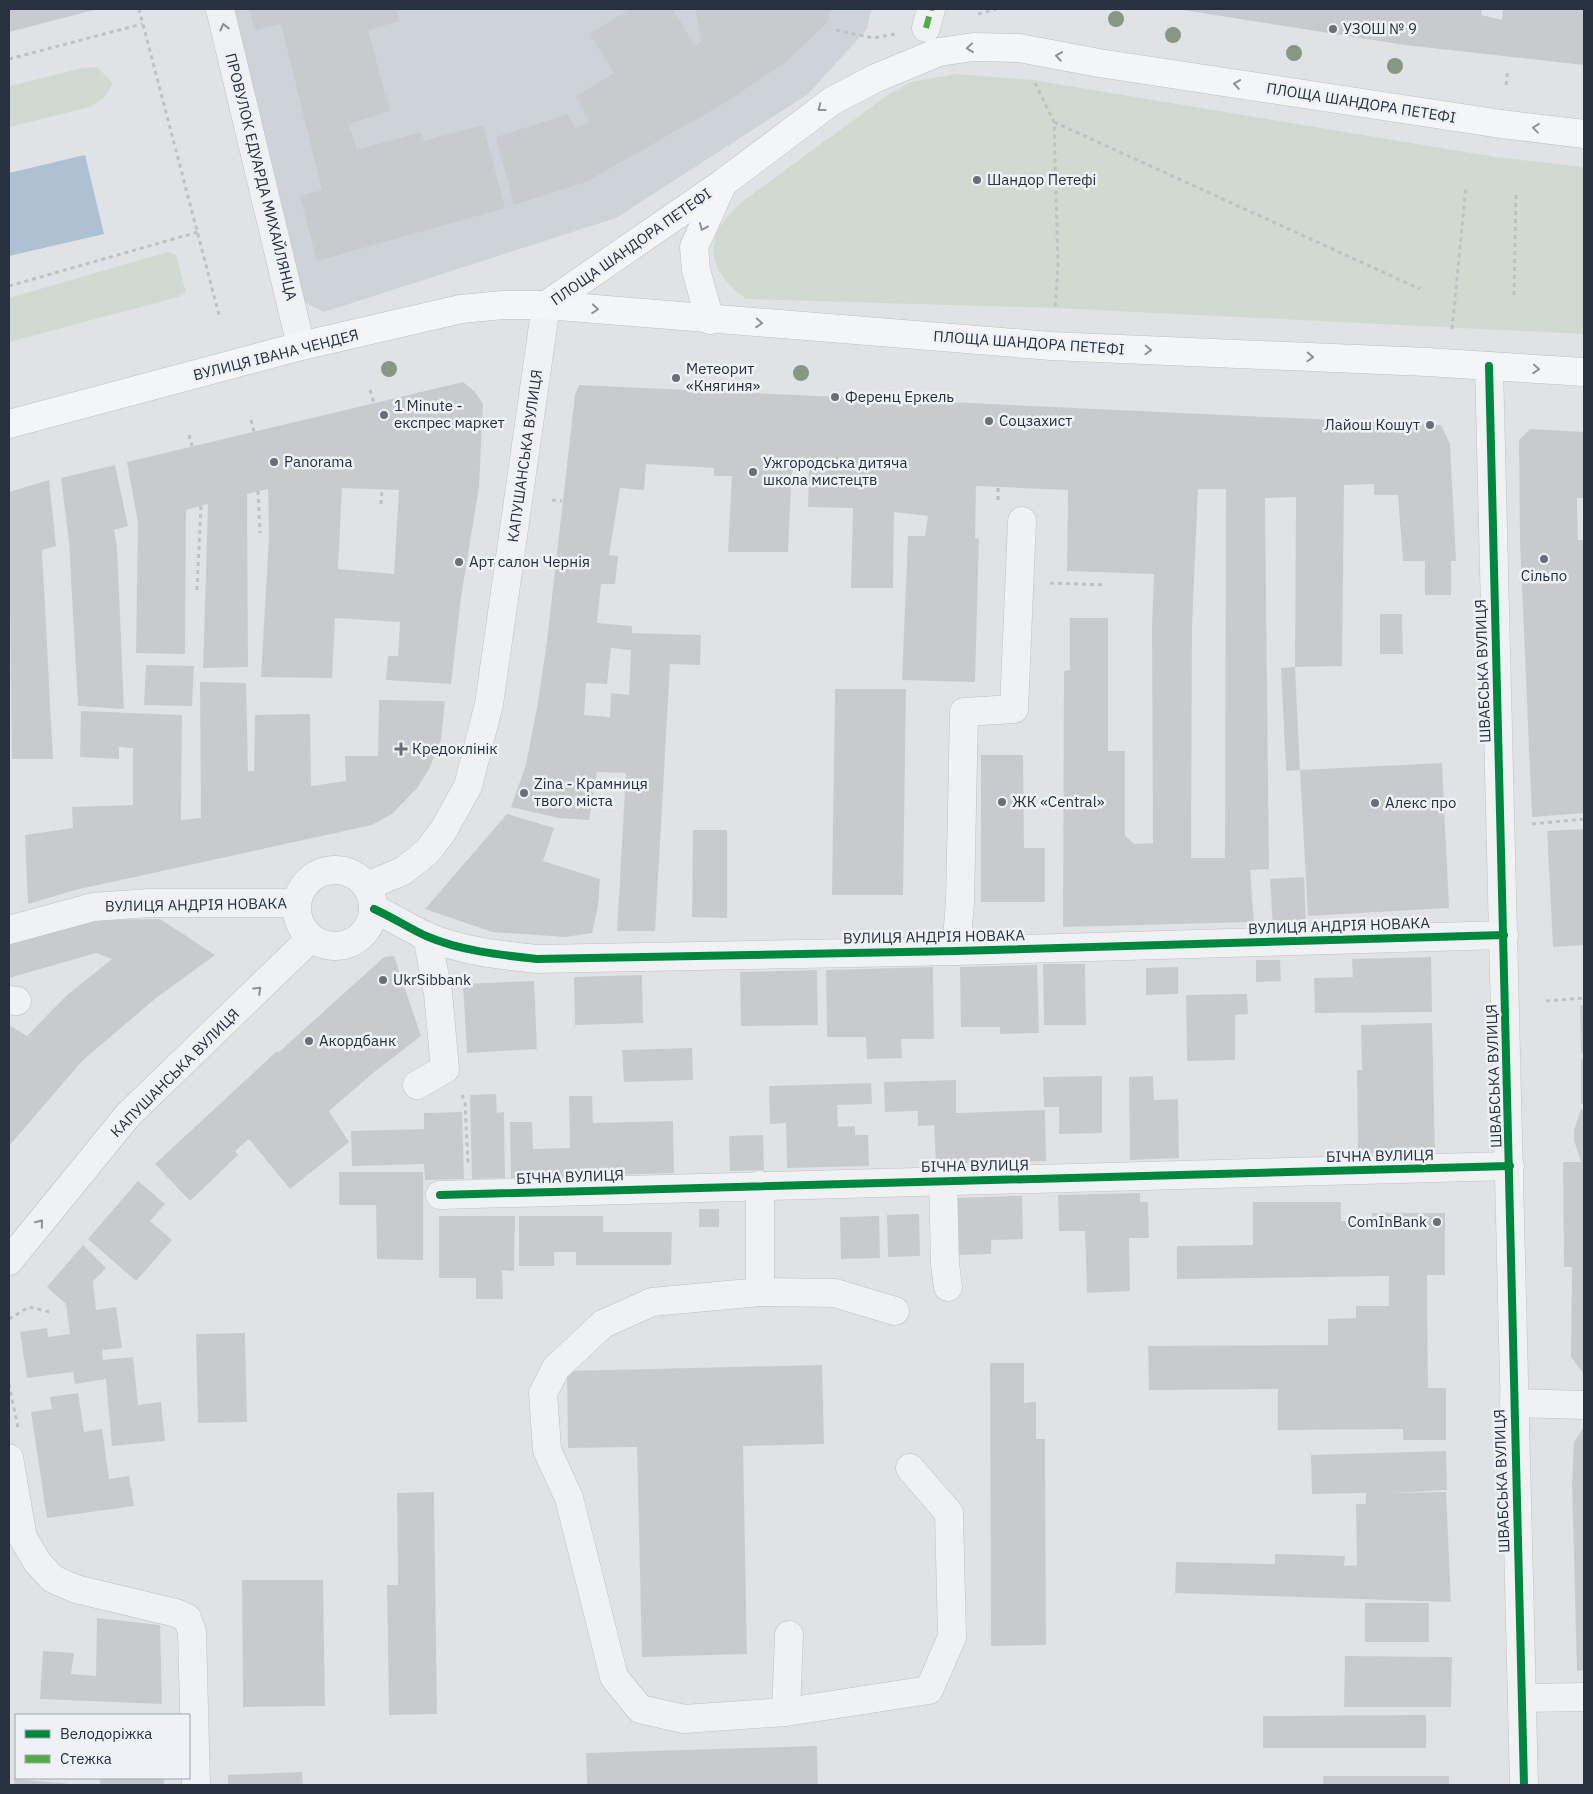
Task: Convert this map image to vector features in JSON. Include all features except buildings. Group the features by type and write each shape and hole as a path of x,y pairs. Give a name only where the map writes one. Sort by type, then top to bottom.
{"main road":[{"name":"ПЛОЩА ШАНДОРА ПЕТЕФІ","path":"546,305 723,183 832,100 922,57 939,52 973,47 1019,48 1119,66 1501,124 1584,134"},
{"path":"710,320 696,270 694,247 723,183"},
{"name":"ВУЛИЦЯ ІВАНА ЧЕНДЕЯ","path":"9,424 301,346 461,310 503,305 546,305"},
{"name":"ПЛОЩА ШАНДОРА ПЕТЕФІ","path":"546,305 710,320 1051,346 1584,372"}],"street":[{"name":"ПРОВУЛОК ЕДУАРДА МИХАЙЛЯНЦА","path":"220,9 301,346"},
{"name":"КАПУШАНСЬКА ВУЛИЦЯ","path":"371,898 427,852 443,831 468,786 488,704 546,305"},
{"name":"ШВАБСЬКА ВУЛИЦЯ","path":"1489,366 1524,1785"},
{"path":"956,951 960,902 964,712 1014,709 1022,521"},
{"path":"346,871 358,877 371,898 372,921 366,932 346,946 333,947 321,945 302,928 297,916 297,903 301,890 309,879 320,872 346,871"},
{"name":"ВУЛИЦЯ АНДРІЯ НОВАКА","path":"371,898 427,936 495,955 537,959 956,951 1504,935"},
{"name":"ВУЛИЦЯ АНДРІЯ НОВАКА","path":"9,930 93,907 149,903 297,903"},
{"path":"417,1085 445,1070 438,993 427,936"},
{"name":"КАПУШАНСЬКА ВУЛИЦЯ","path":"9,1261 128,1115 311,938"},
{"name":"БІЧНА ВУЛИЦЯ","path":"440,1195 1510,1166"},
{"path":"943,1180 945,1264 948,1287"},
{"path":"760,1185 760,1292"},
{"path":"896,1311 835,1293 760,1292 652,1302 603,1324 556,1368 543,1394 547,1450 570,1498 614,1677 640,1709 684,1719 786,1712 929,1690 952,1637 949,1513 910,1468"},
{"path":"1514,1403 1584,1404"},
{"path":"9,1458 23,1538 38,1563 53,1579 76,1589 176,1613 188,1618 192,1632 196,1785"},
{"path":"786,1712 789,1635"},
{"path":"1522,1698 1584,1697"}],"path":[{"path":"139,9 219,315"},
{"path":"836,30 873,38 928,18"},
{"path":"9,59 142,24"},
{"path":"1506,86 1508,69"},
{"path":"1033,80 1054,122 1058,265 1055,308"},
{"path":"1054,122 1420,289"},
{"path":"1452,329 1466,186"},
{"path":"1514,295 1516,192"},
{"path":"9,286 198,232"},
{"path":"370,390 374,403"},
{"path":"251,420 254,432"},
{"path":"189,435 192,446"},
{"path":"381,504 382,490"},
{"path":"258,491 260,533"},
{"path":"552,500 562,501"},
{"path":"197,590 201,506"},
{"path":"1068,583 1106,585"},
{"path":"1501,827 1584,819"},
{"path":"1546,1000 1584,998"},
{"path":"445,1070 461,1091 465,1102 469,1194"},
{"path":"9,1319 29,1307 50,1312"}],"shaded area":[{"path":"231,9 871,9 867,29 808,94 616,218 324,312 304,302"},
{"path":"97,67 113,83 104,98 90,107 9,127 9,86 83,68"},
{"path":"957,74 1033,80 1496,157 1584,167 1584,334 1055,308 746,299 729,284 717,267 714,258 714,248 721,225 739,204 889,94 911,82"},
{"path":"168,252 176,255 186,292 178,297 9,342 9,298"}],"water":[{"path":"85,155 104,234 9,256 9,173"}],"marked path":[{"path":"926,28 931,9"}],"cycle path":[{"path":"1489,366 1524,1785"},
{"path":"374,909 439,941 467,949 537,959 956,951 1504,935"},
{"path":"440,1195 1510,1166"}],"place":[{"name":"УЗОШ № 9","path":"1333,29"},
{"name":"Шандор Петефі","path":"977,180"},
{"name":"Метеорит «Княгиня»","path":"676,378"},
{"name":"Ференц Еркель","path":"835,397"},
{"name":"1 Minute - експрес маркет","path":"384,415"},
{"name":"Соцзахист","path":"989,421"},
{"name":"Лайош Кошут","path":"1430,425"},
{"name":"Panorama","path":"274,462"},
{"name":"Ужгородська дитяча школа мистецтв","path":"753,472"},
{"name":"Сільпо","path":"1544,559"},
{"name":"Арт салон Чернія","path":"459,562"},
{"name":"Кредоклінік","path":"401,749"},
{"name":"Zina - Крамниця твого міста","path":"524,793"},
{"name":"ЖК «Central»","path":"1002,802"},
{"name":"Алекс про","path":"1375,803"},
{"name":"UkrSibbank","path":"383,980"},
{"name":"Акордбанк","path":"309,1041"},
{"name":"ComInBank","path":"1437,1222"}]}
